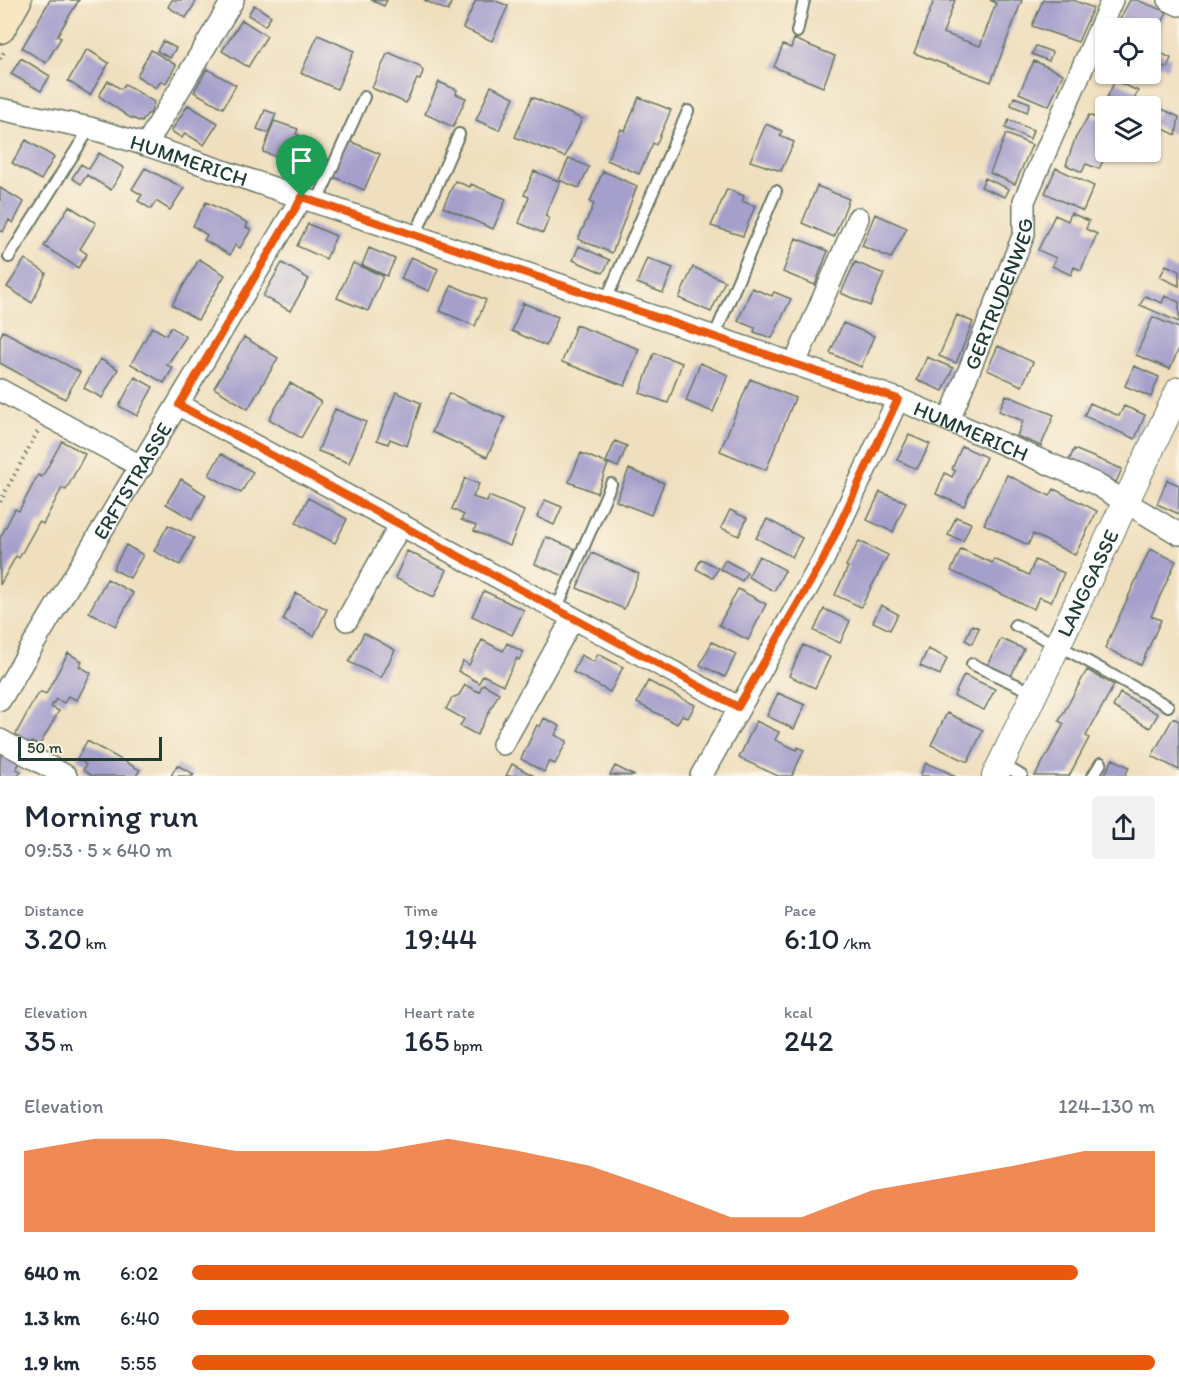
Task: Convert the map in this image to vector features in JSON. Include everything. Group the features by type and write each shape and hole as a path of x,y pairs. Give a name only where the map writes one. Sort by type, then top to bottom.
{"main road":[{"path":"0,28 16,0"}],"street":[{"path":"146,145 233,0"},
{"name":"GERTRUDENWEG","path":"949,420 1024,234 1024,201 1112,0"},
{"path":"1169,0 1179,5"},
{"name":"HUMMERICH","path":"0,109 90,128 146,145 898,399 1094,483 1179,534"},
{"name":"ERFTSTRASSE","path":"0,700 7,676 310,200"},
{"path":"795,363 858,218"},
{"path":"0,390 142,467"},
{"name":"LANGGASSE","path":"1006,772 1035,693 1179,390"},
{"path":"701,776 823,560 898,399"},
{"path":"179,405 738,707"},
{"path":"348,620 400,524"},
{"path":"504,744 565,613"},
{"path":"0,740 66,776"}],"lane":[{"path":"797,32 804,0"},
{"path":"310,200 364,97"},
{"path":"606,300 688,111"},
{"path":"9,257 90,128"},
{"path":"415,236 459,134"},
{"path":"714,337 776,191"},
{"path":"565,613 611,484"},
{"path":"1015,625 1059,645 1168,706"},
{"path":"972,664 1035,693"},
{"path":"1093,776 1101,764"}],"path":[{"path":"0,502 46,414"}],"building":[{"path":"50,0 79,0 57,36 61,38 46,63 22,48"},
{"path":"172,0 197,0 186,18 168,7"},
{"path":"371,0 387,0 384,6"},
{"path":"424,0 452,0 448,11"},
{"path":"476,0 494,0 508,6 492,41 463,28"},
{"path":"934,0 955,0 943,33 980,46 996,3 990,0 1022,0 991,82 914,53"},
{"path":"1043,0 1073,0 1093,8 1078,42 1032,26"},
{"path":"1130,0 1137,0 1167,12 1161,26 1161,18 1121,18"},
{"path":"254,5 271,16 265,26 248,15"},
{"path":"242,20 267,36 248,67 222,51"},
{"path":"318,35 354,51 337,89 301,73"},
{"path":"794,39 835,56 823,87 774,67 783,45 791,48"},
{"path":"163,41 176,48 170,58 157,51"},
{"path":"1036,46 1052,52 1049,61 1032,54"},
{"path":"87,49 109,63 90,95 68,81"},
{"path":"151,50 176,65 166,83 161,81 156,88 137,76"},
{"path":"390,53 420,66 423,71 406,103 372,88 387,54"},
{"path":"1161,53 1171,58 1167,68 1161,66"},
{"path":"21,58 50,76 41,91 11,74"},
{"path":"1034,61 1063,74 1049,106 1019,93"},
{"path":"207,69 236,85 223,108 194,92"},
{"path":"108,81 121,89 125,84 154,102 150,114 147,114 142,122 129,117 99,96"},
{"path":"439,82 457,90 456,94 466,98 453,127 425,114"},
{"path":"1114,84 1122,84 1138,91 1136,96 1108,96"},
{"path":"491,86 514,97 499,130 476,120"},
{"path":"532,97 582,119 565,157 515,137"},
{"path":"639,97 671,110 656,145 653,143 639,174 607,160 621,129 625,131"},
{"path":"1014,97 1030,103 1027,112 1011,105"},
{"path":"188,105 218,123 204,145 185,133 182,138 171,131"},
{"path":"1161,108 1179,117 1176,135 1161,128"},
{"path":"265,110 276,114 268,133 257,129"},
{"path":"1089,115 1095,118 1095,162 1102,162 1099,169 1086,164 1082,172 1066,165 1075,139"},
{"path":"1009,120 1033,130 1030,139 1005,128"},
{"path":"274,121 298,129 296,134 306,138 299,159 303,149 328,159 321,176 296,166 298,164 263,152"},
{"path":"766,124 782,131 780,136 794,142 781,171 750,161"},
{"path":"1006,134 1032,145 1015,184 990,173"},
{"path":"26,140 54,157 41,180 12,163"},
{"path":"347,140 380,154 364,190 332,176"},
{"path":"99,153 124,168 111,190 87,175 81,184 72,178 81,164 89,169"},
{"path":"569,158 589,167 579,188 559,180"},
{"path":"145,168 184,188 170,210 156,201 151,209 138,201 142,195 132,189"},
{"path":"1056,168 1094,186 1083,211 1045,193"},
{"path":"534,171 560,182 545,216 549,218 543,233 519,223 529,197 524,195"},
{"path":"603,171 637,186 612,253 578,239 594,204 590,202"},
{"path":"985,178 1009,189 1005,197 981,187"},
{"path":"455,181 470,187 471,184 506,199 493,229 443,207"},
{"path":"817,186 849,199 834,237 802,223"},
{"path":"0,188 24,202 13,223 9,220 3,232 0,230"},
{"path":"727,189 744,196 742,201 755,206 743,236 711,226"},
{"path":"206,202 248,223 246,227 251,230 240,248 235,245 230,255 204,240 207,235 193,226"},
{"path":"69,206 96,223 80,249 87,254 78,268 44,246"},
{"path":"1071,213 1089,221 1086,229 1097,234 1081,270 1074,267 1071,275 1052,266 1056,258 1038,250 1055,215 1068,221"},
{"path":"875,214 907,228 891,258 862,246"},
{"path":"308,224 336,236 326,259 297,246"},
{"path":"796,238 828,251 815,285 783,272"},
{"path":"579,246 610,260 603,273 573,260"},
{"path":"369,248 395,259 387,276 362,265"},
{"path":"411,257 438,269 429,291 401,279"},
{"path":"647,258 673,268 663,293 637,283"},
{"path":"25,259 46,273 32,303 7,287"},
{"path":"199,259 225,275 198,320 172,305"},
{"path":"855,262 884,274 870,306 841,293"},
{"path":"282,263 309,279 290,311 263,296"},
{"path":"353,263 383,276 368,311 337,298"},
{"path":"1166,265 1179,271 1179,286 1160,277"},
{"path":"693,267 725,281 711,312 679,298"},
{"path":"452,285 486,300 475,326 440,311"},
{"path":"752,288 772,296 774,292 791,299 772,338 754,332 755,328 738,321"},
{"path":"1145,296 1162,303 1165,296 1179,302 1179,322 1140,305"},
{"path":"523,303 558,317 546,346 512,331"},
{"path":"957,315 973,322 956,363 939,356"},
{"path":"1153,317 1179,328 1179,348 1170,369 1136,355"},
{"path":"843,323 874,336 861,367 830,353"},
{"path":"576,325 639,349 625,386 562,362"},
{"path":"152,327 166,335 171,327 186,337 167,365 173,368 164,383 131,364"},
{"path":"3,331 80,372 65,399 0,363 0,337"},
{"path":"244,337 278,358 248,409 214,388"},
{"path":"998,346 1033,362 1022,386 987,370"},
{"path":"654,353 682,363 668,403 640,393"},
{"path":"927,357 953,368 943,391 917,380"},
{"path":"100,359 118,369 102,398 84,388"},
{"path":"700,363 728,375 713,412 686,401"},
{"path":"1134,366 1159,377 1151,397 1125,386"},
{"path":"135,377 153,387 137,416 119,406"},
{"path":"750,379 795,398 766,470 720,451"},
{"path":"290,383 321,402 301,438 269,419"},
{"path":"396,392 421,403 407,446 390,439 388,444 377,440"},
{"path":"449,393 505,418 487,457 432,432"},
{"path":"1006,395 1054,415 1041,446 1017,436 1023,421 999,411"},
{"path":"1090,403 1119,416 1124,406 1145,415 1135,439 1084,416"},
{"path":"335,409 366,422 349,463 318,451"},
{"path":"909,435 930,444 917,469 897,460"},
{"path":"62,441 85,454 66,490 62,488 43,524 39,522 19,558 16,556 0,585 0,538 15,509 19,511 38,475 42,477"},
{"path":"615,441 627,446 618,467 606,462"},
{"path":"962,446 986,457 964,506 936,494 945,473 952,477 955,471 952,469"},
{"path":"1074,449 1122,469 1116,482 1069,461"},
{"path":"581,453 608,464 597,493 569,482"},
{"path":"221,454 253,472 241,493 209,475"},
{"path":"629,469 664,483 651,515 616,501"},
{"path":"1007,475 1050,496 1054,489 1097,511 1075,555 1033,534 1028,545 984,524"},
{"path":"465,478 479,484 473,497 487,502 489,496 524,511 510,546 474,531 476,526 461,520 464,515 452,509"},
{"path":"181,479 206,495 192,519 166,504"},
{"path":"1167,480 1179,485 1179,514 1157,504"},
{"path":"880,492 906,502 893,532 867,520"},
{"path":"308,498 347,519 335,543 296,523"},
{"path":"545,500 562,507 554,525 537,517"},
{"path":"730,510 747,518 739,536 721,528"},
{"path":"956,517 971,523 963,541 948,535"},
{"path":"767,519 802,538 792,557 756,538"},
{"path":"168,525 194,538 180,565 154,551"},
{"path":"546,537 575,549 564,576 535,564"},
{"path":"859,541 888,555 861,607 835,595"},
{"path":"126,545 143,555 130,578 113,569"},
{"path":"961,549 992,563 994,559 1029,575 1035,560 1064,573 1051,602 1039,597 1034,609 951,571"},
{"path":"1150,549 1176,561 1151,616 1161,620 1141,665 1105,648"},
{"path":"407,551 447,570 434,597 395,578"},
{"path":"592,553 639,574 624,609 577,588"},
{"path":"759,556 785,570 774,591 748,577"},
{"path":"701,559 718,568 713,578 696,569"},
{"path":"725,560 747,572 742,581 720,569"},
{"path":"107,579 133,593 116,626 89,612"},
{"path":"738,589 766,604 748,640 719,625"},
{"path":"484,591 524,610 512,635 472,616"},
{"path":"296,593 327,609 314,636 283,620"},
{"path":"881,605 898,614 890,630 873,622"},
{"path":"824,609 850,621 840,643 814,631"},
{"path":"972,625 979,628 972,644 965,640"},
{"path":"364,633 395,650 381,678 349,662"},
{"path":"1001,639 1024,649 1011,676 988,665"},
{"path":"482,640 503,651 507,643 523,652 519,660 517,658 503,685 483,675 479,683 458,671 463,661 469,665"},
{"path":"712,642 736,654 725,677 700,665"},
{"path":"803,645 830,657 815,688 789,676"},
{"path":"928,649 947,658 940,675 920,666"},
{"path":"68,653 82,661 79,666 91,673 77,700 68,696 64,703 56,699 51,707 59,711 39,746 32,742 28,750 13,742 16,734 35,698 41,692 46,694"},
{"path":"598,654 623,667 610,692 573,672 581,655 594,662"},
{"path":"1087,670 1114,685 1086,736 1089,738 1069,776 1035,776 1064,724 1059,721"},
{"path":"964,675 995,689 984,710 954,696"},
{"path":"648,681 695,705 688,718 682,715 677,724 637,703"},
{"path":"483,684 499,693 477,735 460,726 464,719 446,709 452,698 459,695 465,685 479,692"},
{"path":"778,693 805,705 794,729 767,716"},
{"path":"1120,693 1158,714 1150,728 1113,707"},
{"path":"947,713 983,730 968,762 931,745"},
{"path":"544,718 560,726 555,735 567,741 555,764 549,761 544,772 521,759 537,725 540,727"},
{"path":"1173,718 1179,721 1179,770 1152,756"},
{"path":"756,721 779,732 775,740 797,750 798,747 804,750 792,776 778,776 739,758"},
{"path":"87,741 140,770 136,776 92,776 83,770 86,764 77,759"},
{"path":"3,752 21,761 16,769 21,771 18,776 0,776 0,758"},
{"path":"1113,759 1129,767 1125,776 1104,776"},
{"path":"926,763 943,770 955,776 920,776"},
{"path":"512,764 534,776 506,776"},
{"path":"177,765 194,774 193,776 171,776"},
{"path":"615,766 635,776 610,775"}],"route":[{"path":"302,197 898,399 823,560 770,656 738,707 179,405 302,197"}]}
